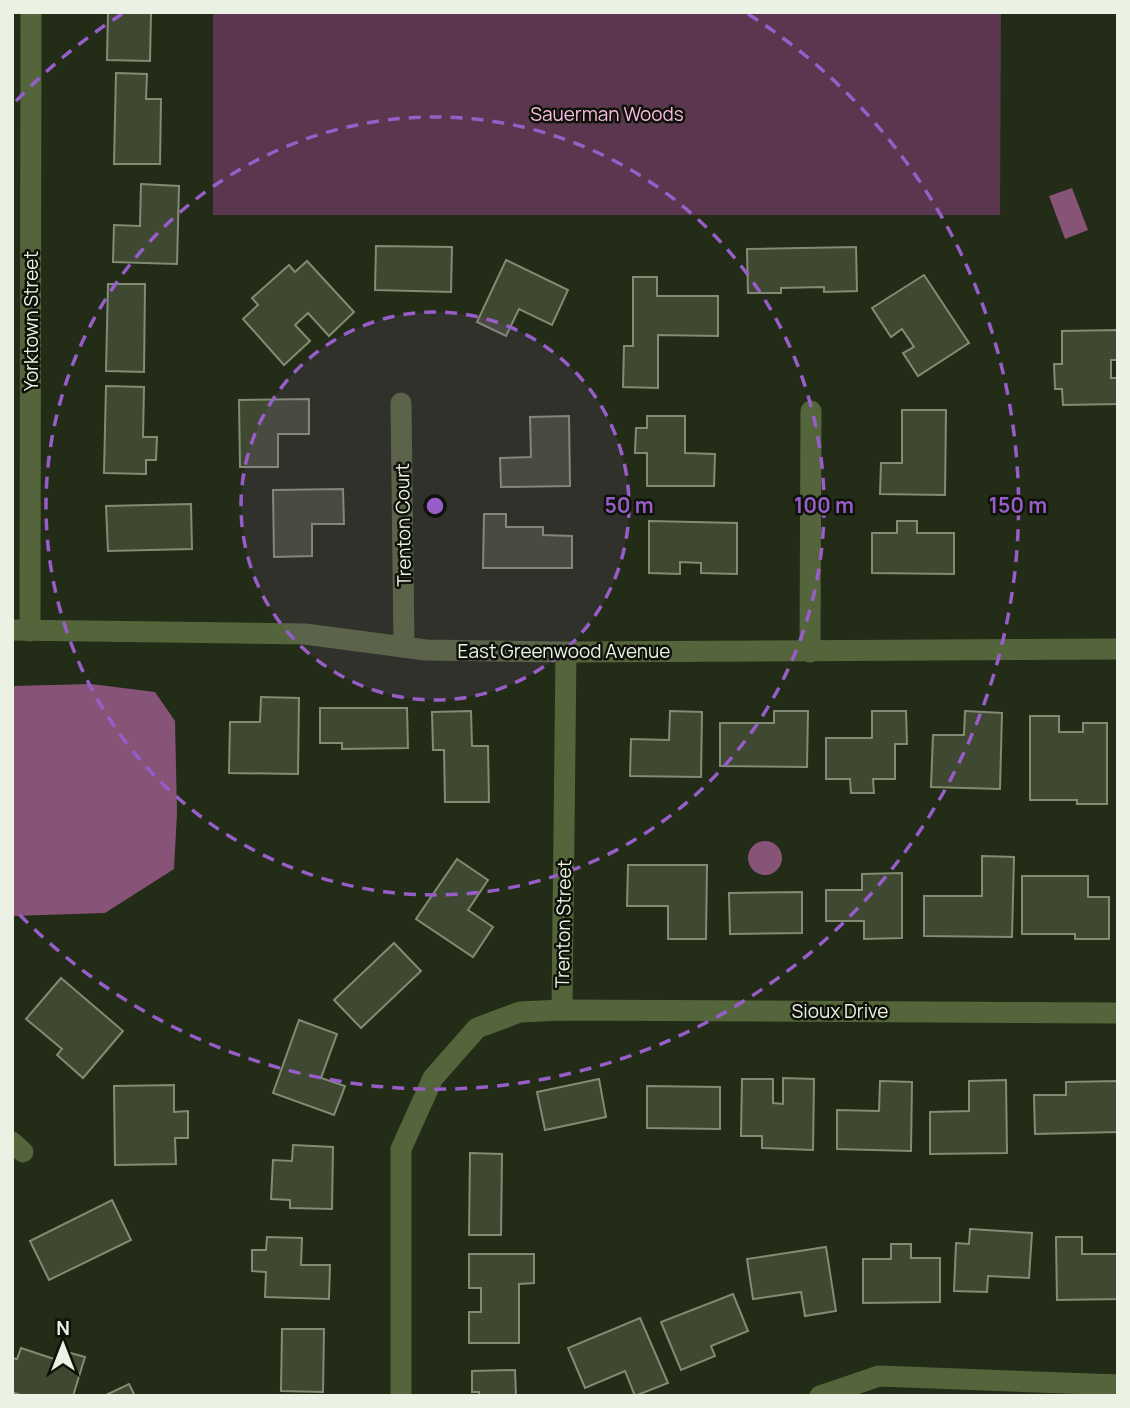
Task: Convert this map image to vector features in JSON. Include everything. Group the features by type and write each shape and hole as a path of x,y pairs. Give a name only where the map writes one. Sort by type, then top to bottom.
{"street":[{"name":"Yorktown Street","path":"21,630 31,12"},
{"name":"Trenton Court","path":"401,403 404,647"},
{"path":"810,652 811,411"},
{"name":"East Greenwood Avenue","path":"21,630 305,634 426,650 810,652 1118,649"},
{"name":"Trenton Street","path":"401,1396 401,1149 433,1078 477,1028 520,1012 562,1010 566,652"},
{"name":"Sioux Drive","path":"562,1010 1118,1013"},
{"path":"820,1396 879,1376 1118,1385"}],"green space":[{"name":"Sauerman Woods","path":"213,12 1001,12 1000,215 213,215"}],"shaded area":[{"path":"1072,188 1088,230 1065,239 1049,196"},
{"path":"91,684 155,692 175,721 177,813 174,869 105,913 12,916 12,686"},
{"path":"765,841 777,846 782,858 777,870 765,875 753,870 748,858 753,846"}],"building":[{"path":"108,12 151,12 150,61 107,60"},
{"path":"116,73 147,74 146,99 161,99 160,164 114,164"},
{"path":"141,184 179,186 177,264 113,262 114,225 140,226"},
{"path":"376,246 452,247 451,292 375,290"},
{"path":"856,247 857,291 824,292 824,287 781,288 781,293 748,293 747,249"},
{"path":"506,260 568,290 552,325 519,309 506,336 477,322"},
{"path":"307,261 354,312 329,336 308,313 295,325 310,341 284,365 243,319 258,305 252,298 289,265 295,272"},
{"path":"924,275 969,343 918,376 903,353 914,347 902,329 891,337 872,308"},
{"path":"633,277 657,277 657,296 718,296 718,336 658,335 658,388 623,387 624,346 633,346"},
{"path":"108,284 145,284 144,372 106,371"},
{"path":"1118,330 1118,360 1111,360 1111,378 1118,378 1118,404 1063,405 1062,389 1055,389 1054,364 1062,364 1062,331"},
{"path":"106,386 144,387 143,437 157,437 156,460 146,460 146,474 104,473"},
{"path":"309,399 309,434 278,434 278,467 240,467 239,400"},
{"path":"902,410 946,410 945,495 880,494 881,463 902,463"},
{"path":"569,416 570,486 501,487 500,458 531,457 530,417"},
{"path":"647,416 685,416 685,453 715,454 714,486 647,486 647,453 635,453 636,428 647,428"},
{"path":"343,489 344,524 312,524 312,556 274,557 273,490"},
{"path":"191,504 192,549 108,551 106,506"},
{"path":"484,514 506,514 506,527 543,527 543,535 572,536 572,568 483,568"},
{"path":"649,521 737,523 737,574 701,573 701,563 680,562 680,574 649,573"},
{"path":"897,521 917,521 917,533 954,533 954,574 872,573 872,533 897,533"},
{"path":"261,697 299,698 298,774 229,773 230,722 260,722"},
{"path":"320,708 407,708 408,748 342,749 342,743 320,743"},
{"path":"471,711 472,746 488,746 489,802 445,802 444,750 433,750 432,712"},
{"path":"670,711 702,712 701,777 630,776 631,739 669,740"},
{"path":"774,711 808,711 807,767 720,766 720,723 774,723"},
{"path":"872,711 906,711 907,744 895,744 895,779 873,779 874,793 851,793 850,779 826,779 826,738 872,738"},
{"path":"965,711 1002,713 1000,789 931,787 933,735 964,735"},
{"path":"1030,716 1059,716 1059,732 1083,732 1083,723 1107,723 1107,804 1077,804 1077,800 1030,800"},
{"path":"982,856 1014,857 1012,937 924,936 924,896 982,896"},
{"path":"457,859 488,880 468,910 493,927 473,957 416,919"},
{"path":"628,865 707,865 706,939 668,939 668,906 627,906"},
{"path":"902,873 902,938 864,939 864,921 826,921 826,890 862,890 862,874"},
{"path":"1022,876 1088,876 1088,897 1109,897 1109,939 1075,939 1075,934 1022,934"},
{"path":"802,892 802,933 730,934 729,893"},
{"path":"394,943 421,971 361,1028 334,1000"},
{"path":"61,978 123,1031 83,1078 57,1055 62,1049 26,1019"},
{"path":"299,1020 337,1034 321,1078 345,1086 334,1115 273,1093"},
{"path":"783,1078 814,1079 813,1150 762,1148 762,1136 741,1136 742,1079 773,1079 773,1103 783,1104"},
{"path":"599,1079 606,1117 545,1130 537,1092"},
{"path":"1006,1080 1007,1153 930,1154 930,1112 969,1111 969,1081"},
{"path":"880,1081 912,1082 911,1151 837,1149 837,1110 879,1111"},
{"path":"1118,1081 1118,1132 1035,1134 1034,1095 1066,1095 1066,1082"},
{"path":"174,1085 174,1112 188,1111 188,1138 175,1138 176,1164 115,1165 114,1086"},
{"path":"647,1086 720,1087 720,1129 647,1128"},
{"path":"293,1145 333,1147 332,1209 290,1208 290,1200 271,1199 273,1160 292,1161"},
{"path":"470,1153 502,1154 501,1235 469,1235"},
{"path":"112,1200 131,1240 49,1280 30,1241"},
{"path":"970,1229 1032,1233 1029,1278 988,1276 987,1292 954,1291 956,1243 969,1244"},
{"path":"267,1237 302,1238 301,1265 330,1265 329,1299 265,1297 266,1272 252,1271 252,1250 266,1250"},
{"path":"1056,1237 1082,1237 1082,1254 1118,1254 1118,1299 1057,1300"},
{"path":"891,1244 911,1244 911,1258 940,1258 940,1302 863,1303 863,1259 891,1259"},
{"path":"826,1247 836,1311 805,1316 801,1292 753,1299 747,1259"},
{"path":"469,1254 534,1254 534,1283 519,1284 519,1343 469,1343 469,1312 481,1312 481,1288 469,1288"},
{"path":"733,1294 748,1331 711,1346 715,1356 681,1370 661,1322"},
{"path":"640,1318 668,1383 635,1396 625,1371 585,1388 568,1348"},
{"path":"282,1329 324,1329 323,1392 281,1391"},
{"path":"21,1348 57,1360 60,1350 85,1357 73,1396 23,1396 12,1392 12,1358 17,1359"},
{"path":"515,1370 516,1396 479,1396 479,1392 472,1392 472,1371"},
{"path":"129,1384 135,1396 104,1396"}]}
